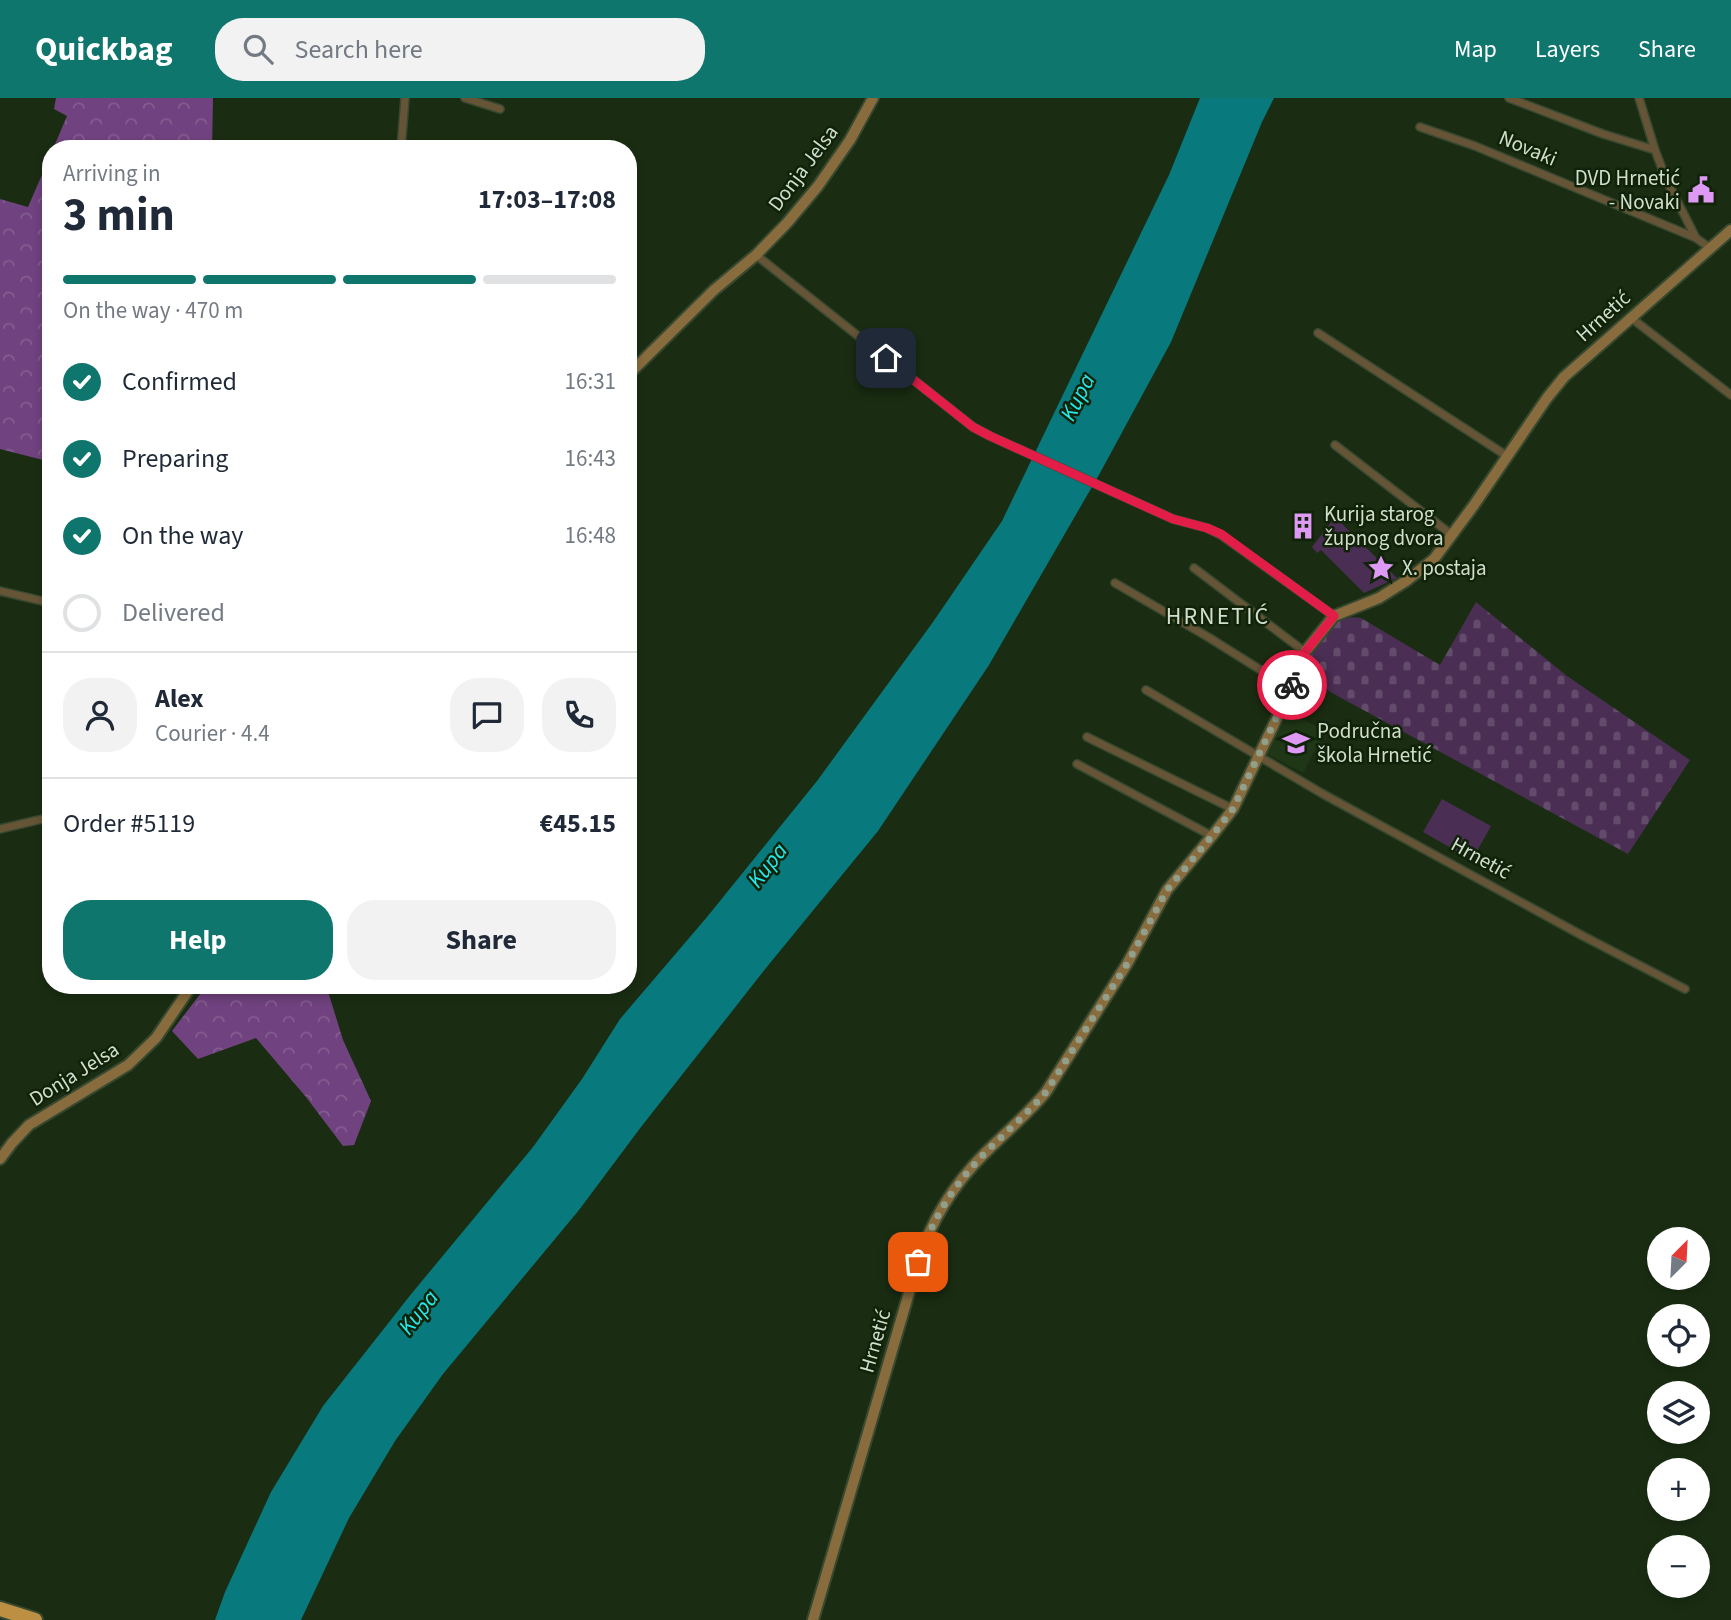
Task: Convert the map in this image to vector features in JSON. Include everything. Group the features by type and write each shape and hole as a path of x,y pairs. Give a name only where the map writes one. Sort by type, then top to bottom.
{"highway":[{"path":"0,1609 35,1620"}],"street":[{"path":"402,140 405,98"},
{"path":"465,98 500,109"},
{"name":"Donja Jelsa","path":"637,366 713,290 756,255 787,223 818,186 873,98"},
{"path":"1509,98 1603,134 1655,150"},
{"name":"Novaki","path":"1639,98 1666,179 1696,238"},
{"name":"Novaki","path":"1420,127 1475,146 1696,238 1710,248"},
{"path":"1710,248 1731,230"},
{"name":"Hrnetić","path":"813,1620 918,1262 932,1227 955,1189 973,1167 1046,1092 1127,964 1167,890 1233,809 1291,689 1305,652 1334,616 1379,598 1434,559 1564,377 1710,248"},
{"path":"756,255 973,427 1173,519 1221,534 1334,616"},
{"path":"1630,317 1731,395"},
{"path":"1318,332 1507,456"},
{"path":"1335,445 1452,535"},
{"path":"1194,568 1305,652"},
{"path":"1115,583 1291,689"},
{"path":"0,591 42,601"},
{"path":"1146,690 1260,756"},
{"path":"1087,737 1233,809"},
{"name":"Hrnetić","path":"1260,756 1323,794 1685,989"},
{"path":"1077,764 1212,836"},
{"path":"0,829 42,819"},
{"name":"Donja Jelsa","path":"0,1159 29,1125 128,1065 156,1038 186,994"}],"shaded area":[{"name":"Područna škola Hrnetić","path":"1289,712 1325,731 1303,773 1267,754"}],"green space":[{"path":"56,98 213,98 212,140 57,140 67,116 54,109"},
{"path":"42,175 42,460 0,449 0,199 28,207"},
{"path":"1335,517 1397,578 1364,593 1321,550 1317,553 1312,547"},
{"path":"1476,602 1567,676 1690,760 1628,854 1332,693 1304,674 1321,636 1341,620 1354,617 1361,618 1440,665"},
{"path":"1442,799 1491,826 1472,860 1423,832"},
{"path":"200,994 329,994 343,1040 371,1101 354,1145 343,1146 256,1038 198,1059 172,1031"}],"water":[{"name":"Kupa","path":"1200,98 1274,98 1171,342 1100,473 989,665 878,831 766,968 579,1210 443,1374 395,1441 349,1518 301,1620 215,1620 271,1492 323,1406 533,1147 582,1079 620,1019 817,781 933,622 1002,521 1169,175"}],"way so far":[{"path":"918,1262 932,1227 955,1189 984,1154 1030,1111 1046,1092 1127,964 1167,890 1233,809 1292,685"}],"place":[{"name":"DVD Hrnetić - Novaki","path":"1701,190"},
{"name":"Kurija starog župnog dvora","path":"1303,526"},
{"name":"X. postaja","path":"1381,568"},
{"name":"Područna škola Hrnetić","path":"1296,743"}],"district":[{"name":"HRNETIĆ","path":"1218,616"}],"route":[{"path":"886,358 973,427 1173,519 1221,534 1334,616 1305,652 1292,685"}]}
